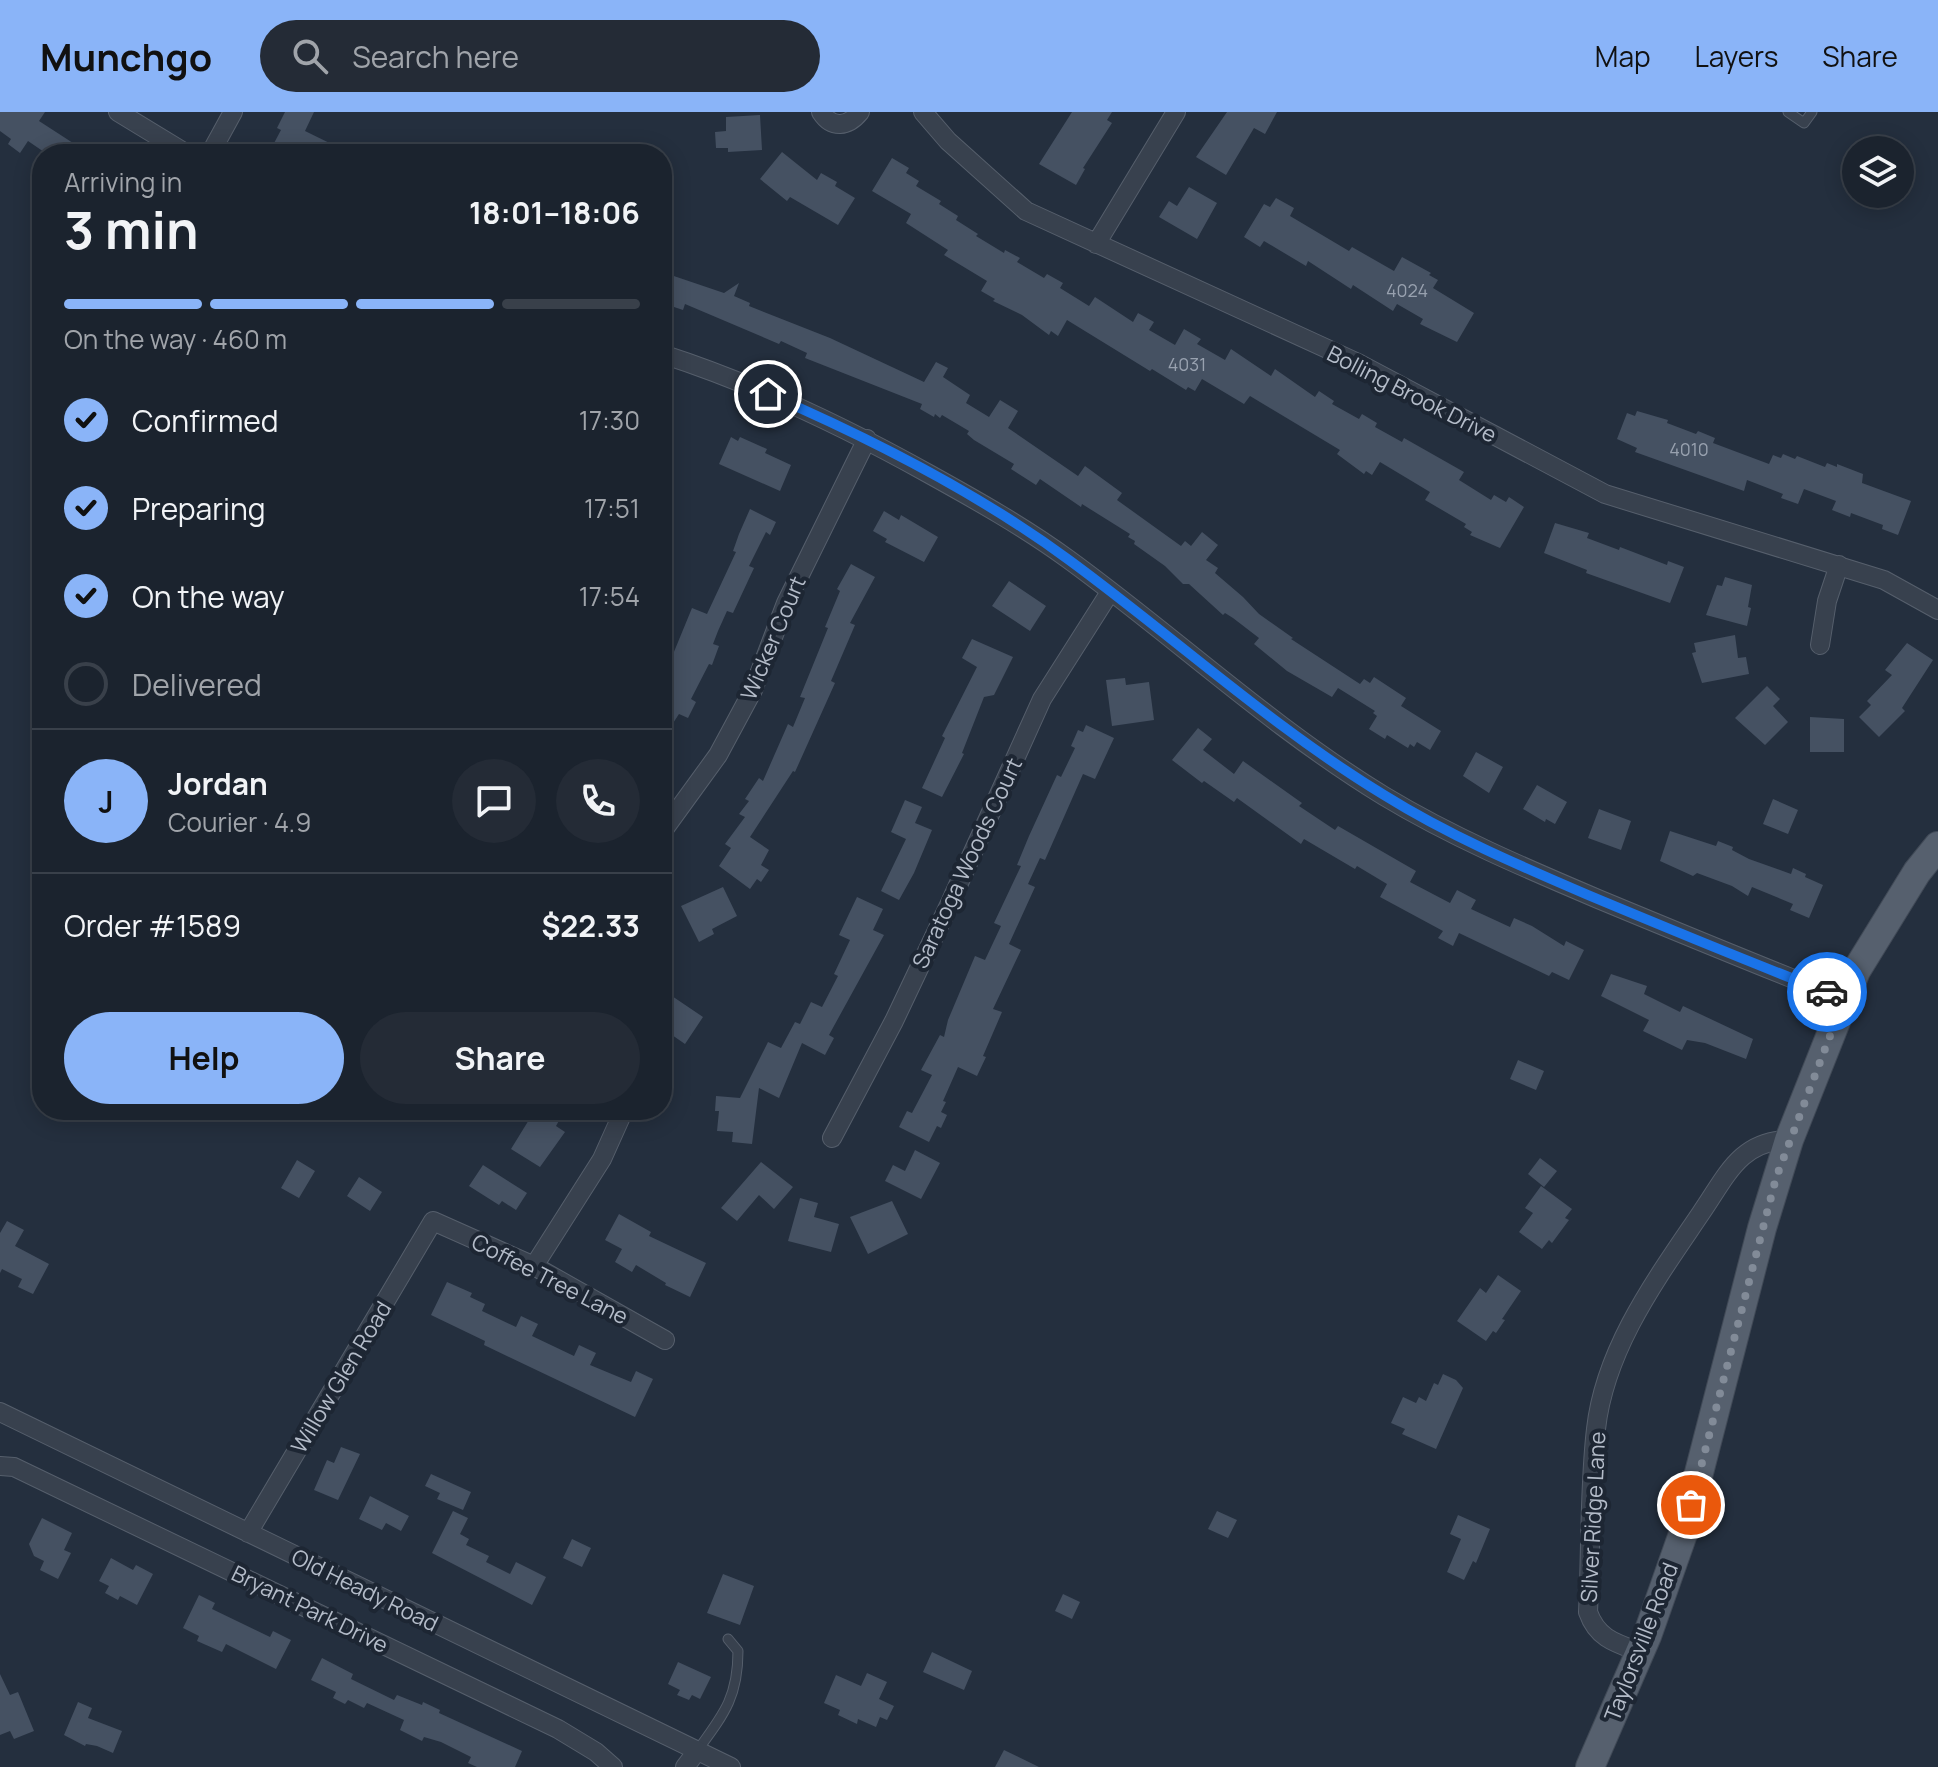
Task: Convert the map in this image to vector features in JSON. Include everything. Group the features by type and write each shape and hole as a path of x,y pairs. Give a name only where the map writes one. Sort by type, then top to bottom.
{"main road":[{"name":"Taylorsville Road","path":"1590,1767 1640,1652 1684,1531 1762,1228 1789,1140 1844,999 1874,939 1917,872 1938,846"}],"street":[{"path":"118,112 171,144"},
{"path":"215,144 233,112"},
{"path":"821,112 827,120 840,125 853,120 860,112"},
{"name":"Bolling Brook Drive","path":"923,112 948,141 1026,211 1358,363 1605,494 1884,580 1938,610"},
{"path":"1096,244 1176,112"},
{"path":"672,358 743,383 867,439 986,505 1067,558 1330,760 1444,829 1508,861 1844,999"},
{"name":"Wicker Court","path":"672,818 718,755 753,690 786,603 867,439"},
{"path":"1820,645 1827,601 1839,565"},
{"name":"Saratoga Woods Court","path":"832,1138 894,1021 1042,699 1110,592"},
{"path":"534,1266 602,1159 620,1120"},
{"name":"Silver Ridge Lane","path":"1640,1652 1601,1635 1588,1612 1596,1429 1611,1373 1646,1294 1736,1163 1759,1144 1789,1140"},
{"name":"Coffee Tree Lane","path":"433,1221 534,1266 665,1340"},
{"name":"Willow Glen Road","path":"248,1533 433,1221"},
{"name":"Old Heady Road","path":"0,1412 731,1767"},
{"name":"Bryant Park Drive","path":"0,1466 14,1467 149,1530 558,1729 596,1752 613,1767"},
{"path":"685,1767 697,1751"}],"lane":[{"path":"1788,112 1804,123 1812,112"},
{"path":"697,1751 728,1709 738,1674 738,1651 728,1639"}],"building":[{"path":"0,112 45,112 39,121 75,144 32,144 28,141 20,153 8,144 11,139 0,131"},
{"path":"285,112 314,112 305,131 332,144 274,144 281,130 277,128"},
{"path":"1072,112 1112,112 1107,120 1112,123 1083,168 1076,185 1039,164"},
{"path":"1227,112 1277,112 1265,134 1254,128 1226,175 1196,157"},
{"path":"760,115 762,150 728,152 728,148 716,148 715,132 726,131 726,117"},
{"path":"782,152 817,180 821,173 855,198 838,225 790,197 787,201 760,179"},
{"path":"892,158 909,168 906,173 919,181 916,186 941,201 939,204 958,216 956,220 978,234 976,236 1004,253 1005,250 1020,258 1017,262 1044,278 1047,274 1063,283 1060,288 1089,306 1095,297 1133,322 1138,313 1154,322 1149,330 1175,345 1184,329 1201,339 1197,344 1225,360 1231,349 1271,376 1275,369 1315,397 1319,391 1334,401 1332,404 1359,419 1362,414 1377,423 1375,427 1402,442 1404,438 1464,472 1459,480 1491,500 1494,495 1506,502 1509,497 1524,507 1500,548 1470,535 1472,532 1464,527 1466,524 1425,500 1430,492 1380,462 1372,475 1366,471 1364,474 1337,454 1340,450 1250,396 1244,404 1202,379 1195,391 1188,387 1186,390 1067,320 1058,336 1051,331 1049,335 1022,315 993,301 995,299 981,291 987,281 944,255 948,250 906,223 911,214 872,191"},
{"path":"1189,187 1217,203 1197,239 1159,217 1169,201 1177,206"},
{"path":"1276,198 1294,208 1290,216 1349,251 1352,247 1394,271 1402,257 1431,273 1429,275 1438,280 1433,288 1474,313 1457,342 1420,324 1423,319 1397,304 1393,311 1308,261 1306,266 1264,241 1260,247 1244,237 1264,204 1270,207"},
{"path":"672,275 724,293 739,283 734,296 750,303 749,306 830,338 924,382 936,362 948,368 943,377 970,395 966,403 989,417 1000,400 1018,411 1008,428 1078,476 1085,466 1122,493 1117,500 1181,546 1185,541 1191,546 1202,532 1218,545 1206,560 1218,568 1215,573 1259,614 1360,684 1364,679 1370,683 1374,677 1406,698 1401,706 1441,731 1430,750 1417,742 1414,747 1410,744 1408,748 1387,735 1385,739 1369,729 1377,716 1373,713 1375,711 1338,688 1332,697 1287,671 1254,644 1259,638 1233,618 1225,613 1223,615 1189,584 1183,584 1165,566 1134,544 1135,541 1128,537 1130,534 1082,504 1081,507 1040,479 1036,485 1011,469 1014,464 974,440 967,434 969,431 942,415 940,418 935,414 934,417 920,409 922,404 805,358 807,353 781,341 779,344 685,304 683,310 672,306"},
{"path":"1637,411 1668,420 1667,423 1696,434 1698,431 1715,438 1713,443 1769,464 1773,455 1781,458 1783,454 1825,467 1827,463 1837,467 1837,464 1863,474 1862,483 1911,501 1898,535 1882,529 1883,525 1851,513 1850,517 1832,510 1836,501 1804,489 1798,504 1781,498 1783,494 1747,480 1744,491 1635,452 1637,448 1617,439 1627,413 1635,416"},
{"path":"731,437 738,441 740,437 767,449 765,453 791,465 780,491 719,464"},
{"path":"750,509 776,522 770,535 766,532 749,566 754,568 733,613 727,611 718,631 713,644 719,646 712,665 709,664 691,699 696,702 688,718 679,714 672,725 672,657 692,608 707,614 736,552 733,551"},
{"path":"884,511 899,520 901,515 938,537 924,562 885,542 887,539 873,531"},
{"path":"1555,523 1589,533 1587,538 1619,550 1620,547 1667,565 1668,561 1684,567 1670,603 1586,573 1587,570 1544,553"},
{"path":"851,564 875,577 850,623 855,625 831,681 835,683 795,772 750,837 769,850 761,865 769,870 761,882 757,879 750,889 719,866 731,848 725,844 745,817 739,814 749,801 745,799 759,778 763,781 788,724 793,727 805,698 800,697 840,591 837,589"},
{"path":"1725,577 1752,585 1747,626 1706,615 1717,585 1722,586"},
{"path":"1009,581 1046,606 1030,631 992,606"},
{"path":"1735,635 1738,658 1746,657 1749,674 1702,683 1692,653 1696,652 1694,643"},
{"path":"972,639 1013,657 994,695 984,697 964,754 942,797 922,788 945,738 942,736 977,667 962,658"},
{"path":"1907,643 1933,660 1902,708 1905,711 1879,737 1859,717 1871,705 1867,701 1892,675 1885,670"},
{"path":"1125,678 1126,685 1149,682 1154,720 1112,726 1106,680"},
{"path":"1767,686 1780,699 1773,706 1788,722 1765,745 1735,718"},
{"path":"1810,717 1844,719 1844,752 1810,752"},
{"path":"1086,725 1114,738 1095,779 1083,774 1045,860 1040,858 1028,884 1035,887 1009,944 1021,950 993,1009 1002,1012 983,1056 986,1057 977,1076 958,1067 943,1101 946,1102 941,1112 947,1115 929,1142 899,1127 907,1111 912,1113 932,1075 921,1070 940,1035 944,1037 975,956 985,960 1001,926 994,923 1021,866 1017,865 1029,836 1057,775 1061,777 1075,748 1071,746 1078,730 1083,732"},
{"path":"1198,728 1212,739 1203,750 1234,774 1243,761 1302,803 1299,806 1335,830 1338,826 1416,871 1410,882 1450,903 1457,890 1476,900 1471,909 1510,927 1514,918 1564,946 1566,941 1584,950 1569,980 1552,972 1549,976 1459,933 1453,946 1438,938 1443,931 1380,897 1387,884 1304,839 1301,844 1237,798 1234,802 1204,781 1202,783 1172,760"},
{"path":"1476,752 1503,767 1489,793 1463,776"},
{"path":"1537,785 1567,802 1555,824 1546,819 1545,822 1523,809"},
{"path":"1773,799 1798,810 1788,834 1763,824"},
{"path":"905,800 922,807 915,823 932,830 899,900 881,891 906,839 891,832"},
{"path":"1599,809 1631,821 1621,850 1588,838"},
{"path":"1670,831 1716,846 1718,841 1749,859 1791,874 1793,868 1806,874 1805,877 1823,885 1809,918 1790,910 1793,904 1752,887 1748,896 1732,886 1697,873 1693,876 1660,861"},
{"path":"723,887 737,916 712,929 714,934 699,942 681,906"},
{"path":"857,897 883,909 873,930 884,935 829,1035 834,1038 825,1055 802,1043 779,1098 759,1088 752,1144 732,1142 733,1132 717,1131 719,1111 715,1111 716,1096 740,1098 768,1042 781,1048 795,1022 800,1024 811,1002 822,1007 838,976 834,974 850,940 839,935"},
{"path":"1611,974 1647,986 1644,994 1680,1012 1683,1006 1753,1039 1746,1059 1705,1043 1687,1040 1682,1050 1643,1031 1649,1020 1601,996"},
{"path":"672,996 703,1017 685,1044 672,1035"},
{"path":"1518,1060 1544,1071 1536,1090 1510,1079"},
{"path":"529,1120 559,1120 556,1126 565,1132 540,1167 511,1149"},
{"path":"915,1150 940,1163 921,1199 885,1181 893,1165 905,1171"},
{"path":"1540,1158 1557,1171 1544,1187 1528,1174"},
{"path":"297,1160 315,1171 299,1198 281,1188"},
{"path":"761,1162 793,1187 774,1209 759,1195 737,1221 721,1208"},
{"path":"483,1165 527,1193 516,1210 502,1201 499,1205 469,1186"},
{"path":"359,1177 382,1192 370,1211 347,1196"},
{"path":"1541,1186 1572,1209 1565,1218 1569,1220 1552,1243 1549,1240 1542,1249 1519,1232 1533,1213 1525,1208"},
{"path":"800,1198 818,1203 814,1217 839,1224 831,1252 788,1241"},
{"path":"892,1201 908,1234 868,1254 850,1217"},
{"path":"619,1214 651,1232 649,1236 706,1263 690,1297 665,1285 636,1265 632,1272 615,1262 622,1249 605,1240"},
{"path":"7,1221 24,1230 15,1246 49,1264 33,1294 18,1287 22,1279 2,1269 0,1273 0,1233"},
{"path":"1498,1275 1521,1291 1496,1333 1493,1331 1486,1341 1457,1321 1480,1288 1486,1293"},
{"path":"447,1282 472,1293 470,1297 485,1304 482,1311 516,1327 521,1316 538,1324 532,1336 574,1356 579,1345 596,1353 590,1365 631,1382 636,1371 653,1379 635,1417 484,1345 485,1341 431,1315"},
{"path":"1443,1374 1456,1380 1463,1388 1436,1449 1402,1434 1405,1429 1391,1423 1403,1397 1416,1403 1419,1397 1426,1401 1434,1383 1438,1385"},
{"path":"341,1447 360,1454 338,1500 314,1490 327,1460 334,1463"},
{"path":"431,1474 471,1492 463,1510 437,1499 440,1493 425,1486"},
{"path":"370,1496 409,1516 401,1531 386,1523 382,1530 359,1519"},
{"path":"453,1511 468,1518 460,1534 469,1539 466,1545 489,1556 486,1562 510,1574 516,1562 546,1577 532,1605 432,1553"},
{"path":"1217,1511 1237,1520 1228,1538 1208,1529"},
{"path":"1458,1515 1490,1529 1476,1563 1473,1561 1464,1580 1447,1572 1461,1539 1450,1534"},
{"path":"42,1518 72,1533 64,1550 71,1553 58,1579 40,1570 44,1561 34,1556 29,1544"},
{"path":"572,1539 591,1548 582,1567 563,1558"},
{"path":"111,1558 133,1570 136,1565 153,1574 137,1605 120,1596 118,1600 105,1593 109,1586 99,1581"},
{"path":"723,1574 754,1586 740,1625 707,1613"},
{"path":"1063,1594 1080,1602 1072,1619 1055,1611"},
{"path":"199,1595 215,1603 212,1609 270,1637 273,1631 291,1640 276,1669 226,1644 222,1652 197,1641 199,1636 183,1628"},
{"path":"932,1652 972,1671 964,1690 923,1672"},
{"path":"322,1658 353,1674 351,1679 394,1700 397,1695 422,1705 423,1702 440,1710 439,1713 522,1751 515,1767 477,1767 468,1763 471,1757 441,1742 424,1737 422,1741 400,1730 404,1720 367,1703 364,1708 348,1700 345,1704 333,1698 336,1692 311,1680"},
{"path":"678,1662 711,1677 700,1699 692,1695 689,1700 677,1695 680,1690 668,1684"},
{"path":"867,1673 887,1682 879,1699 894,1706 887,1720 880,1717 876,1727 858,1719 857,1724 838,1715 840,1710 824,1703 836,1675 861,1686"},
{"path":"0,1674 10,1695 18,1692 34,1731 14,1739 10,1731 0,1735"},
{"path":"78,1702 92,1708 88,1718 122,1731 113,1753 97,1746 85,1746 64,1735"},
{"path":"1004,1750 1039,1767 995,1767"}],"way so far":[{"path":"1691,1505 1776,1178 1844,999 1827,992"}],"route":[{"path":"768,394 867,439 986,505 1067,558 1330,760 1444,829 1508,861 1827,992"}]}
